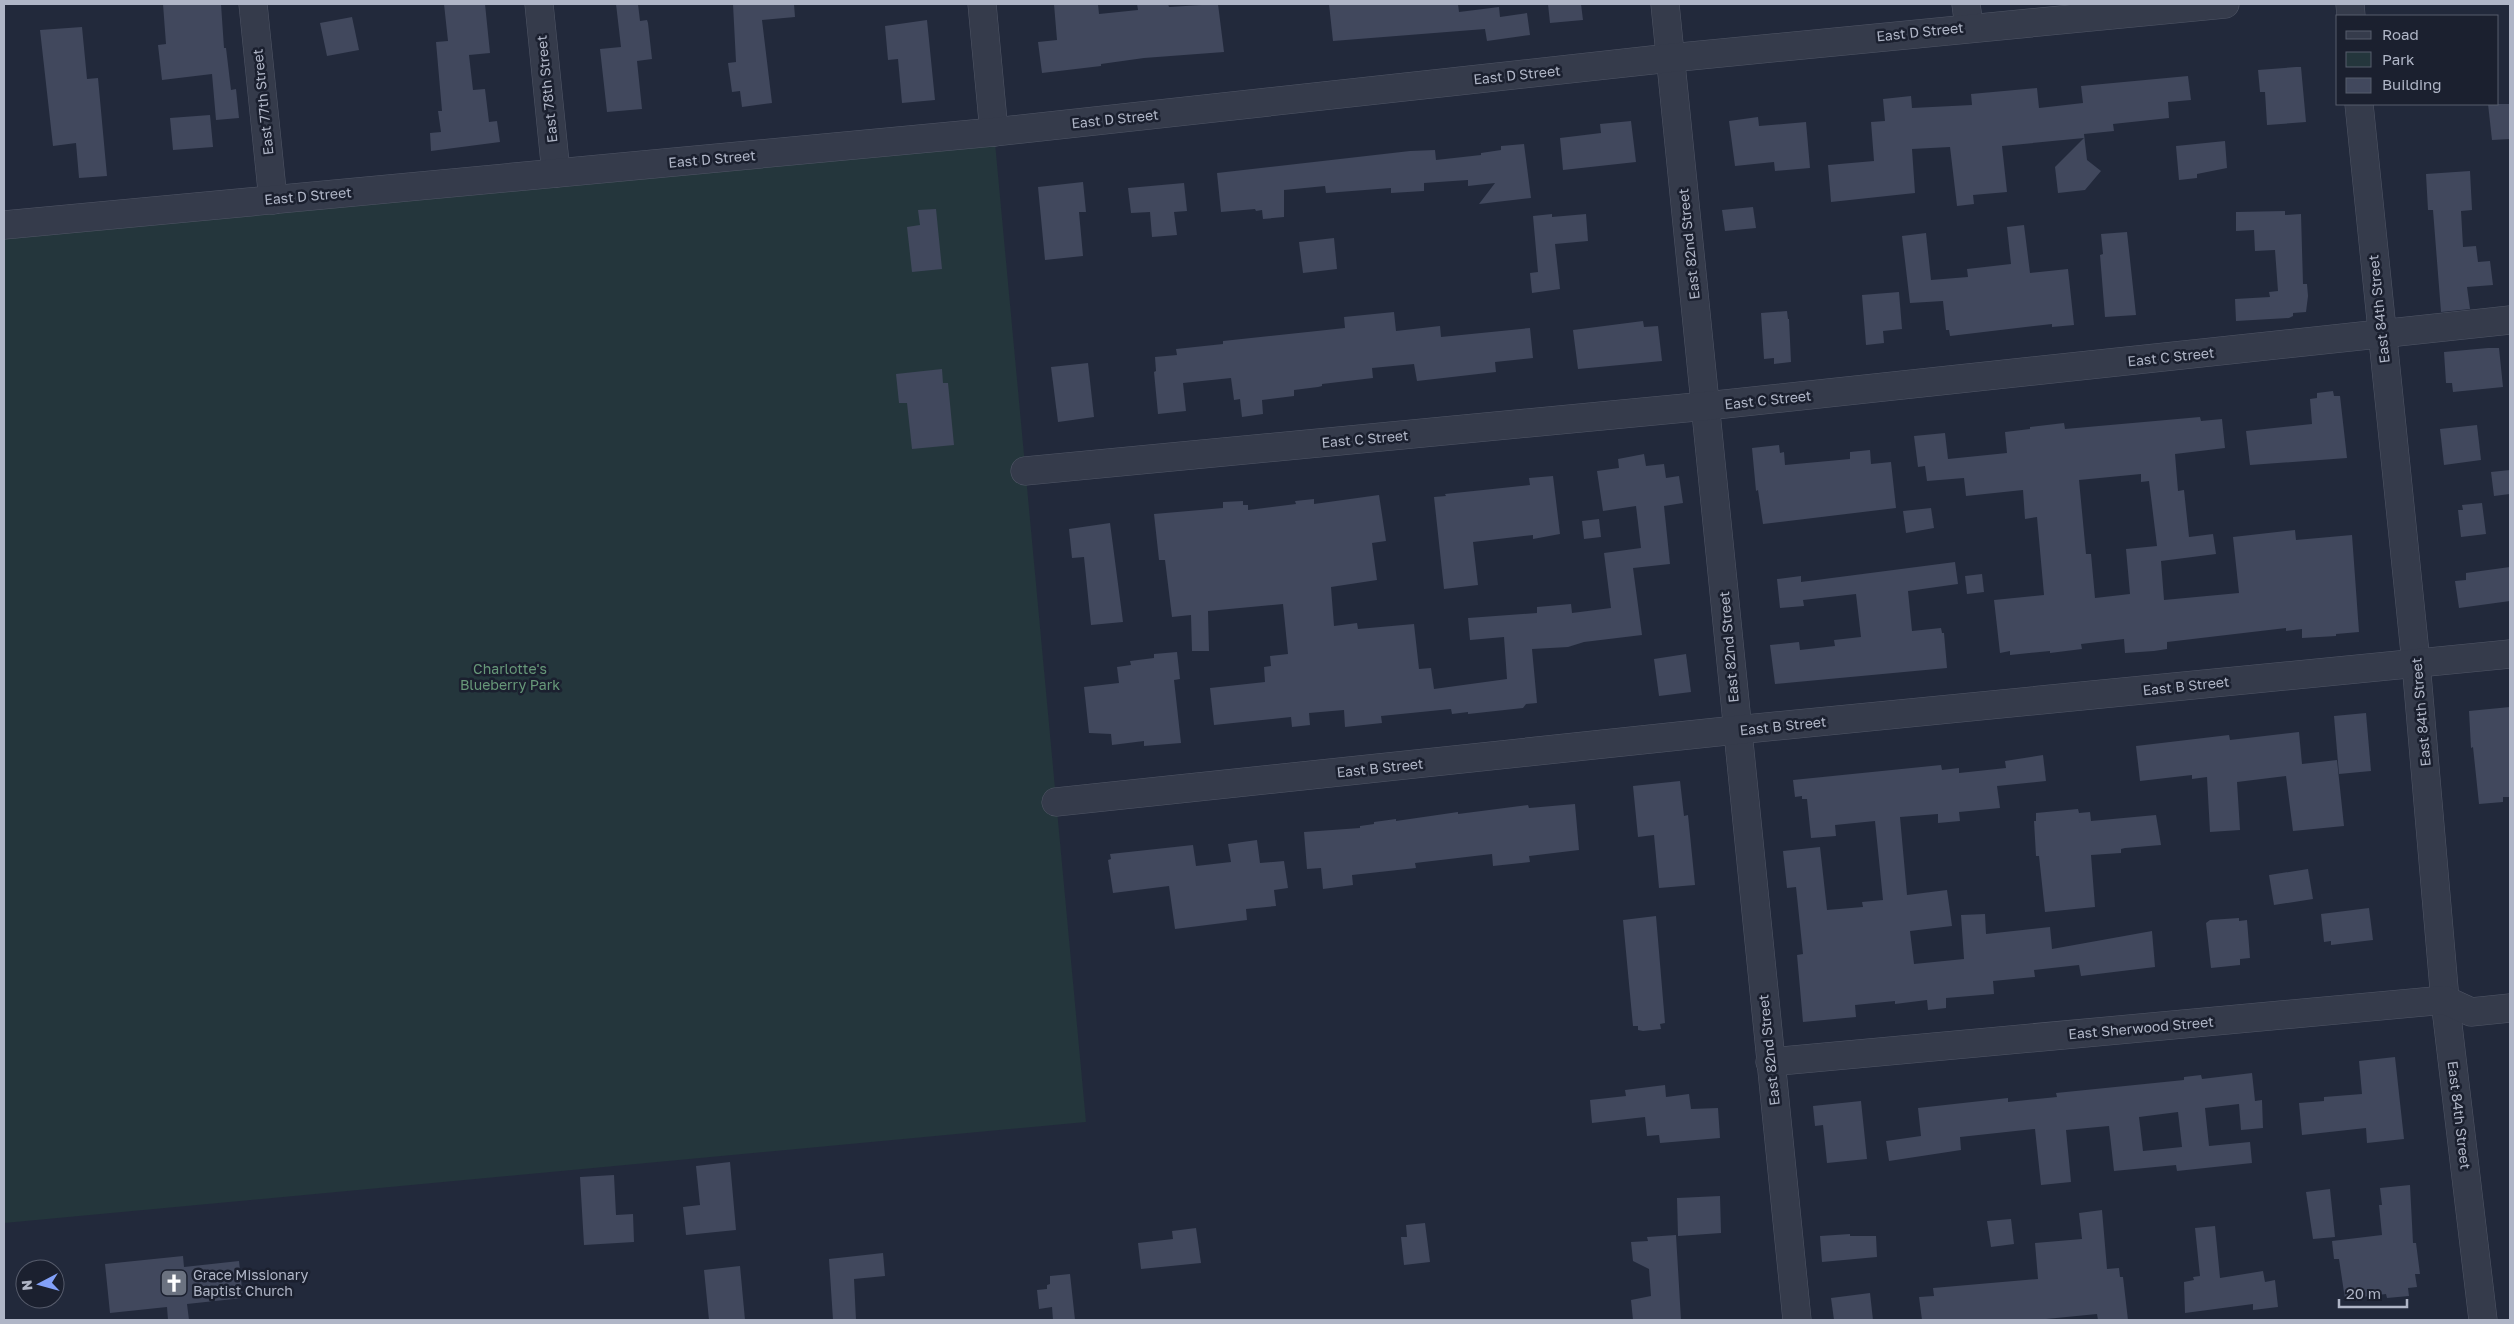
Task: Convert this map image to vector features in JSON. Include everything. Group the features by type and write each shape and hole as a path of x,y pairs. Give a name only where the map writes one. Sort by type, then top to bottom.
{"street":[{"name":"East 77th Street","path":"253,4 273,200"},
{"name":"East 78th Street","path":"539,4 556,173"},
{"path":"982,4 994,132"},
{"name":"East 82nd Street","path":"1665,4 1706,406 1736,730 1797,1320"},
{"name":"East D Street","path":"4,225 994,132 1670,58 1967,16 2225,4"},
{"name":"East 84th Street","path":"2359,105 2416,663 2445,1000 2483,1320"},
{"name":"East C Street","path":"1025,471 1706,406 2510,320"},
{"name":"East B Street","path":"1056,802 1736,730 2510,654"},
{"path":"2445,1000 2471,1012 2510,1008"},
{"name":"East Sherwood Street","path":"1770,1062 2445,1000"}],"green space":[{"name":"Charlotte's Blueberry Park","path":"994,132 1086,1122 4,1223 4,225"}],"building":[{"path":"163,4 221,4 224,48 226,48 231,90 236,89 239,118 216,120 212,74 162,80 158,45 166,44"},
{"path":"444,4 485,4 490,53 469,55 473,90 485,89 489,122 497,121 500,142 431,151 430,133 441,132 438,111 442,111 436,42 448,41"},
{"path":"616,4 638,4 640,21 647,20 648,23 652,59 637,61 642,109 607,112 600,49 621,47"},
{"path":"733,4 794,4 795,17 762,20 772,103 742,107 740,91 732,92 728,63 736,62"},
{"path":"1054,4 1098,4 1099,14 1138,10 1137,4 1168,4 1169,7 1218,4 1224,52 1144,58 1101,64 1101,66 1042,73 1038,42 1057,40"},
{"path":"1329,4 1458,4 1459,12 1499,7 1500,17 1527,13 1530,35 1487,41 1485,29 1333,41"},
{"path":"1548,4 1581,4 1583,20 1550,23"},
{"path":"352,17 359,50 327,56 320,23"},
{"path":"927,20 935,100 902,103 898,59 888,60 885,26"},
{"path":"82,27 87,79 98,78 107,176 79,178 76,143 53,146 40,30"},
{"path":"2301,67 2306,122 2267,125 2265,92 2260,92 2258,70"},
{"path":"2188,76 2191,100 2168,102 2169,118 2113,124 2114,131 2084,134 2087,160 2101,171 2085,190 2058,193 2055,167 2084,138 2002,146 2007,192 1973,195 1974,204 1957,206 1950,147 1912,149 1915,193 1831,202 1828,165 1874,161 1871,122 1885,121 1883,99 1911,96 1912,108 1972,105 1971,94 2037,88 2039,108 2083,103 2081,86"},
{"path":"2510,104 2510,139 2492,140 2488,105"},
{"path":"210,115 213,147 173,150 170,118"},
{"path":"1758,117 1759,126 1806,122 1810,168 1775,171 1774,162 1735,166 1729,121"},
{"path":"1631,121 1636,162 1563,170 1560,138 1601,133 1600,124"},
{"path":"2225,141 2227,168 2197,174 2197,178 2179,180 2176,146"},
{"path":"1524,144 1531,198 1479,204 1495,183 1468,186 1468,180 1424,183 1424,191 1391,193 1391,188 1326,193 1325,186 1284,190 1284,217 1263,219 1262,210 1256,211 1255,209 1221,212 1217,173 1410,151 1435,150 1436,160 1481,155 1481,153 1501,150 1501,146"},
{"path":"2470,171 2472,210 2461,211 2463,247 2476,246 2478,262 2490,261 2493,285 2467,287 2470,309 2441,312 2433,210 2428,210 2426,174"},
{"path":"1083,182 1086,212 1079,212 1083,256 1045,260 1038,187"},
{"path":"1184,183 1187,211 1174,212 1177,235 1152,237 1150,212 1131,213 1128,188"},
{"path":"1753,207 1756,228 1725,231 1722,210"},
{"path":"936,209 942,269 912,272 907,227 920,225 918,210"},
{"path":"2285,211 2285,215 2301,214 2303,284 2307,284 2308,296 2306,312 2293,313 2293,316 2289,318 2236,321 2235,299 2270,297 2269,292 2278,291 2275,250 2255,251 2254,230 2236,231 2236,212"},
{"path":"1552,214 1552,217 1586,214 1588,241 1555,244 1560,289 1532,293 1530,273 1538,272 1533,216"},
{"path":"2024,225 2030,273 2068,269 2074,325 2052,327 2052,324 1950,336 1949,330 1946,330 1943,301 1910,303 1902,236 1926,233 1931,280 1968,277 1967,269 2011,264 2007,227"},
{"path":"2127,232 2136,315 2105,317 2100,255 2103,254 2101,234"},
{"path":"1334,238 1337,269 1303,273 1299,242"},
{"path":"1899,292 1902,329 1883,331 1884,343 1866,345 1862,295"},
{"path":"1787,311 1791,362 1774,364 1774,358 1764,359 1761,313"},
{"path":"1394,312 1396,331 1440,326 1441,337 1530,328 1533,358 1495,362 1496,372 1417,381 1414,364 1372,368 1373,378 1322,384 1322,386 1318,387 1294,390 1294,396 1262,400 1263,414 1242,417 1240,399 1234,400 1231,378 1183,383 1186,411 1158,414 1154,372 1156,371 1155,357 1177,355 1176,349 1223,344 1223,341 1345,328 1344,317"},
{"path":"1643,321 1644,327 1658,326 1662,361 1578,369 1573,330"},
{"path":"2499,348 2503,387 2453,392 2452,383 2446,383 2444,352"},
{"path":"1088,363 1094,417 1058,422 1051,367"},
{"path":"942,369 943,383 948,383 954,445 912,449 907,403 899,403 896,374"},
{"path":"2333,391 2334,396 2340,396 2347,458 2250,465 2246,431 2312,424 2310,399 2317,398 2317,393"},
{"path":"2200,417 2201,421 2222,419 2225,448 2175,454 2178,491 2184,490 2189,537 2213,534 2216,554 2161,561 2164,600 2239,593 2233,537 2295,530 2296,540 2352,535 2359,632 2336,634 2336,636 2302,638 2302,629 2286,631 2286,628 2167,642 2167,649 2154,651 2125,653 2124,639 2081,644 2082,649 2050,653 2050,651 2010,655 2010,651 2000,653 1994,600 2044,595 2037,517 2025,519 2023,490 1966,496 1964,478 1927,481 1925,466 1918,467 1914,436 1945,433 1948,459 2007,453 2005,432 2064,423 2065,429","holes":["2141,474 2141,482 2149,481 2157,546 2126,549 2130,594 2095,598 2091,554 2086,554 2079,480"]},
{"path":"2477,425 2481,460 2444,465 2440,429"},
{"path":"1779,445 1780,453 1784,452 1785,465 1850,459 1850,452 1870,450 1871,464 1891,462 1896,508 1763,524 1758,490 1756,491 1752,448"},
{"path":"1644,454 1646,466 1664,464 1666,478 1679,476 1683,503 1664,506 1670,564 1633,568 1642,635 1584,642 1568,647 1532,649 1537,703 1526,704 1523,708 1468,714 1468,712 1452,714 1451,709 1381,716 1382,723 1345,727 1344,710 1309,713 1310,725 1292,727 1291,717 1214,725 1210,688 1265,682 1264,667 1271,666 1270,656 1288,654 1283,604 1208,611 1209,651 1192,651 1191,615 1172,617 1165,560 1159,560 1154,514 1223,508 1223,502 1243,501 1243,505 1248,505 1248,510 1296,504 1295,501 1314,499 1314,504 1379,495 1386,541 1372,543 1377,580 1331,587 1334,626 1357,623 1358,629 1414,624 1419,669 1431,668 1434,689 1507,679 1504,637 1470,640 1468,618 1537,613 1537,607 1571,604 1572,613 1611,608 1604,553 1641,548 1636,506 1603,511 1597,471 1619,468 1618,459"},
{"path":"2510,470 2510,494 2494,496 2491,472"},
{"path":"1553,476 1560,534 1533,539 1533,535 1473,542 1478,585 1444,589 1434,497 1446,496 1445,494 1530,485 1529,478"},
{"path":"2482,503 2486,534 2461,537 2458,510 2463,510 2462,505"},
{"path":"1931,508 1934,528 1906,533 1903,511"},
{"path":"1599,519 1601,537 1584,539 1582,521"},
{"path":"1110,523 1123,622 1091,625 1084,557 1072,558 1069,529"},
{"path":"1955,562 1958,584 1908,591 1912,631 1941,628 1942,633 1944,633 1947,668 1775,684 1770,645 1799,642 1800,650 1835,646 1834,640 1861,637 1856,594 1803,600 1804,606 1780,608 1777,579 1801,576 1801,582"},
{"path":"2510,567 2510,601 2459,608 2455,581 2466,580 2466,573"},
{"path":"1982,574 1984,592 1967,594 1965,576"},
{"path":"1177,652 1180,679 1174,680 1181,743 1144,746 1144,741 1112,745 1111,734 1089,733 1084,687 1119,683 1117,667 1131,665 1130,661 1154,658 1154,654"},
{"path":"1686,654 1691,692 1659,696 1654,659"},
{"path":"2510,707 2510,797 2503,797 2503,802 2479,804 2473,747 2471,748 2469,711"},
{"path":"2366,713 2371,771 2339,774 2334,716"},
{"path":"2299,732 2302,764 2337,760 2344,826 2293,831 2286,776 2237,782 2240,830 2210,832 2207,777 2192,779 2192,775 2140,781 2136,746 2229,735 2230,740"},
{"path":"2043,755 2046,781 1997,786 2000,808 1959,812 1960,821 1938,823 1938,814 1900,817 1907,895 1947,890 1952,926 1910,931 1914,964 1964,959 1961,915 1985,914 1986,934 2050,927 2052,949 2152,931 2155,967 2081,976 2079,965 2034,970 2035,977 1993,981 1994,994 1946,998 1946,1008 1928,1010 1927,1000 1895,1004 1895,1001 1855,1005 1856,1017 1803,1022 1797,955 1803,954 1796,887 1787,888 1783,851 1820,847 1827,910 1863,907 1862,902 1883,900 1875,821 1835,825 1836,836 1811,838 1807,799 1802,799 1802,796 1795,797 1793,780 1941,765 1942,770 1959,768 1959,773 2006,768 2005,761"},
{"path":"1680,781 1684,816 1688,815 1695,885 1659,888 1654,835 1638,837 1633,786"},
{"path":"1575,804 1579,850 1529,856 1530,862 1493,866 1492,854 1415,863 1416,868 1352,875 1353,885 1323,889 1321,868 1307,869 1304,832 1360,828 1360,826 1374,824 1374,822 1396,819 1396,821 1458,812 1458,814 1528,805 1529,808"},
{"path":"2078,809 2079,813 2090,812 2091,821 2156,815 2161,845 2125,848 2121,849 2121,853 2091,855 2095,907 2045,912 2039,856 2036,856 2034,821 2036,821 2036,813"},
{"path":"1257,840 1260,863 1284,861 1288,888 1274,890 1276,906 1246,909 1247,920 1175,929 1169,886 1113,893 1108,860 1111,859 1110,854 1193,845 1196,866 1231,862 1228,844"},
{"path":"2308,869 2313,899 2274,905 2269,875"},
{"path":"2369,908 2373,940 2331,945 2331,941 2324,942 2321,914"},
{"path":"1656,916 1665,1023 1660,1024 1661,1029 1643,1031 1638,1030 1638,1026 1633,1026 1623,920"},
{"path":"2239,918 2239,921 2247,920 2250,958 2240,959 2240,965 2211,968 2206,923 2210,920"},
{"path":"2395,1057 2404,1139 2367,1143 2366,1128 2302,1135 2299,1103 2324,1101 2324,1097 2362,1094 2359,1061"},
{"path":"2252,1073 2255,1101 2262,1100 2263,1128 2241,1130 2239,1104 2205,1108 2209,1146 2250,1142 2252,1163 2177,1171 2176,1165 2114,1171 2109,1126 2066,1130 2071,1182 2041,1185 2035,1129 1960,1137 1961,1150 1889,1161 1886,1141 1921,1136 1918,1108 2008,1098 2008,1102 2057,1097 2056,1093 2184,1080 2184,1077 2201,1075 2202,1079","holes":["2178,1112 2182,1147 2143,1151 2139,1117"]},
{"path":"1665,1085 1666,1097 1689,1094 1691,1109 1718,1108 1720,1138 1660,1143 1659,1135 1647,1136 1645,1117 1592,1123 1590,1100 1626,1096 1625,1090"},
{"path":"1861,1101 1867,1159 1827,1163 1823,1125 1815,1126 1813,1106"},
{"path":"730,1162 736,1230 686,1235 683,1207 700,1205 696,1166"},
{"path":"614,1175 616,1215 633,1214 634,1242 584,1245 580,1177"},
{"path":"2410,1185 2413,1243 2416,1243 2420,1274 2415,1274 2417,1287 2408,1288 2409,1296 2387,1298 2386,1294 2345,1299 2339,1259 2334,1259 2332,1241 2382,1235 2379,1205 2382,1205 2380,1188"},
{"path":"2330,1189 2335,1237 2313,1239 2306,1192"},
{"path":"1720,1196 1721,1233 1678,1236 1677,1198"},
{"path":"2102,1210 2107,1269 2119,1268 2120,1277 2123,1277 2128,1320 2098,1320 2097,1314 2036,1320 1922,1320 1919,1297 1934,1296 1933,1288 2038,1279 2035,1243 2082,1239 2079,1213"},
{"path":"2011,1219 2014,1244 1991,1247 1987,1221"},
{"path":"1425,1223 1430,1262 1404,1265 1401,1237 1407,1237 1406,1225"},
{"path":"2215,1226 2220,1278 2263,1271 2265,1282 2275,1280 2278,1307 2253,1310 2253,1304 2185,1313 2184,1282 2194,1280 2193,1277 2200,1276 2195,1228"},
{"path":"1196,1228 1201,1263 1141,1269 1138,1243 1173,1239 1172,1231"},
{"path":"1850,1234 1850,1236 1876,1236 1877,1257 1822,1262 1820,1236"},
{"path":"1676,1235 1681,1320 1633,1320 1631,1300 1651,1296 1649,1269 1633,1261 1631,1242 1648,1241 1647,1237"},
{"path":"883,1253 885,1276 854,1279 856,1320 833,1320 829,1259"},
{"name":"Grace Missionary Baptist Church","path":"183,1256 184,1267 239,1261 243,1298 187,1304 189,1320 168,1320 167,1307 110,1313 105,1264"},
{"path":"740,1266 745,1320 709,1320 704,1270"},
{"path":"1070,1274 1075,1320 1053,1320 1052,1307 1039,1309 1037,1290 1047,1289 1047,1285 1050,1284 1050,1276"},
{"path":"1870,1293 1873,1320 1834,1320 1831,1298"}],"place":[{"name":"Grace Missionary Baptist Church","path":"174,1283"}]}
